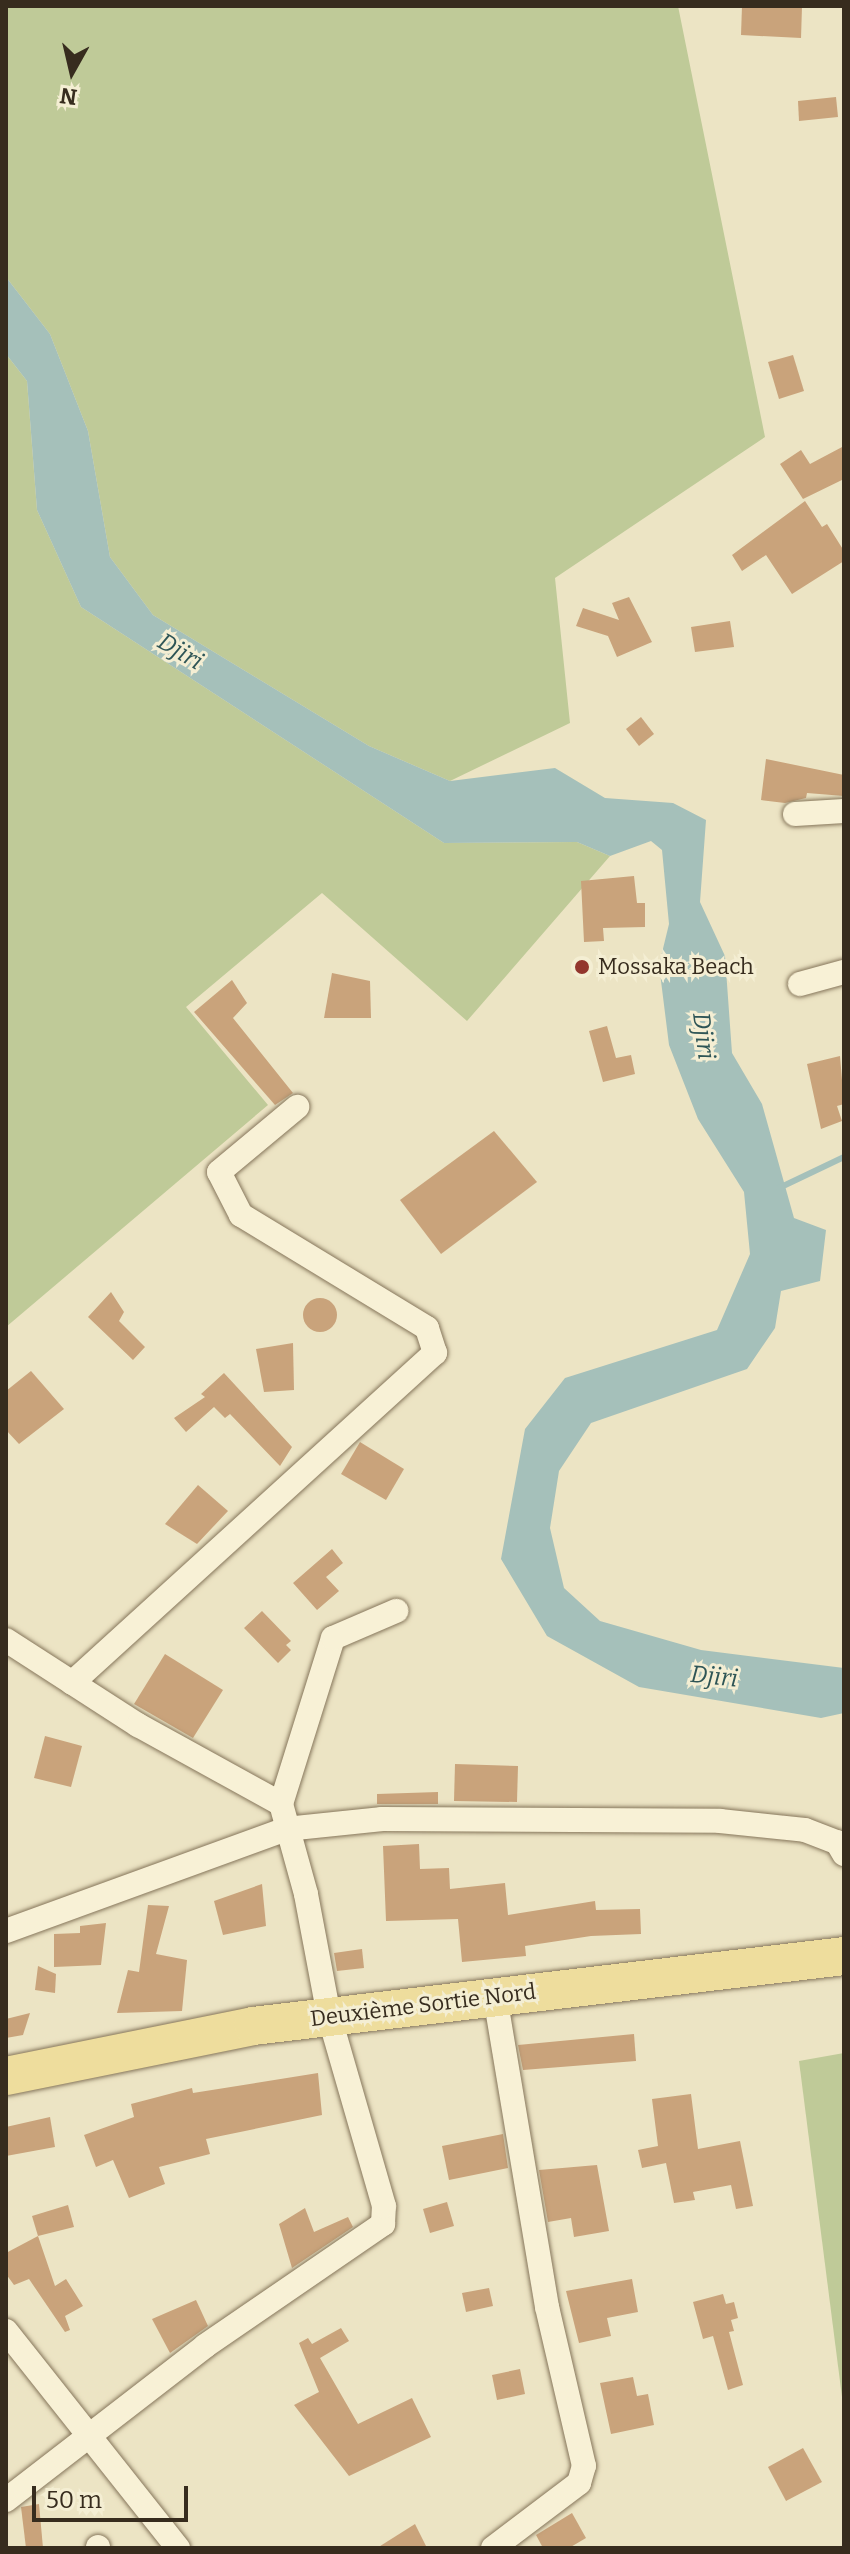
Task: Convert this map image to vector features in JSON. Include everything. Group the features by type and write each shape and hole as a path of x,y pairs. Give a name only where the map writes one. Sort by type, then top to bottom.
{"main road":[{"name":"Deuxième Sortie Nord","path":"6,2076 98,2054 329,2016 844,1956"}],"street":[{"path":"795,814 844,811"},
{"path":"800,984 844,972"},
{"path":"72,1683 435,1353 427,1328 241,1215 219,1172 297,1107"},
{"path":"6,2500 87,2436 383,2224 384,2206 329,2016 306,1894 281,1804 333,1638 396,1611"},
{"path":"6,1640 72,1683 281,1804"},
{"path":"6,1931 286,1829 382,1819 533,1816 720,1821 805,1830 837,1842 844,1854"},
{"path":"493,2548 579,2483 584,2466 547,2307 495,1996"},
{"path":"6,2331 178,2548"}],"green space":[{"path":"6,6 678,6 765,437 555,578 570,723 450,781 369,746 153,615 110,557 88,431 50,334 6,277"},
{"path":"6,354 27,381 37,510 81,607 444,843 577,842 610,856 467,1021 322,893 186,1007 268,1105 6,1327"},
{"path":"844,2053 844,2396 842,2397 799,2061"}],"water":[{"name":"Djiri","path":"6,277 50,334 88,431 110,557 153,615 369,746 450,781 555,768 605,798 673,803 706,820 700,902 725,956 732,1053 762,1104 794,1218 826,1230 820,1281 781,1291 775,1328 747,1369 591,1423 559,1471 550,1528 564,1588 600,1621 701,1650 844,1668 844,1713 821,1718 639,1687 547,1636 501,1559 525,1429 565,1378 717,1330 750,1254 744,1192 698,1119 669,1045 659,965 669,924 662,850 651,841 610,856 577,842 444,843 81,607 37,510 27,381 6,354"}],"building":[{"path":"742,6 802,6 801,38 741,35"},
{"path":"836,97 838,117 799,121 798,101"},
{"path":"793,355 804,391 779,399 768,362"},
{"path":"844,446 844,479 803,499 780,464 801,450 810,464"},
{"path":"805,501 822,527 827,524 844,551 844,561 792,594 766,555 742,571 732,555"},
{"path":"629,597 652,642 617,657 608,636 576,626 583,608 619,620 612,603"},
{"path":"730,621 734,647 695,652 691,627"},
{"path":"641,717 654,734 639,746 626,729"},
{"path":"766,759 844,775 844,796 807,793 806,798 785,803 761,800"},
{"path":"634,876 637,903 645,903 645,927 603,928 604,941 584,942 581,881"},
{"path":"332,973 370,981 371,1018 324,1018"},
{"path":"232,980 247,1003 233,1018 293,1093 275,1105 194,1012"},
{"path":"607,1026 616,1058 631,1055 635,1074 603,1082 589,1031"},
{"path":"840,1056 844,1104 837,1106 842,1121 821,1129 807,1064"},
{"path":"494,1131 537,1182 441,1254 400,1200"},
{"path":"111,1292 124,1312 119,1321 145,1347 133,1360 88,1317"},
{"path":"320,1298 332,1303 337,1315 332,1327 320,1332 308,1327 303,1315 308,1303"},
{"path":"293,1343 294,1390 264,1392 256,1349"},
{"path":"31,1371 64,1409 19,1444 6,1430 6,1391"},
{"path":"224,1373 292,1447 280,1466 230,1414 225,1418 214,1407 186,1432 174,1418 205,1397 201,1394"},
{"path":"360,1442 404,1469 386,1500 341,1474"},
{"path":"198,1485 228,1511 197,1544 165,1524"},
{"path":"332,1549 343,1563 326,1577 339,1591 317,1610 293,1583"},
{"path":"262,1611 291,1641 286,1645 291,1650 278,1663 244,1628"},
{"path":"165,1654 223,1690 193,1738 134,1704"},
{"path":"45,1736 82,1746 71,1787 34,1778"},
{"path":"455,1764 518,1766 517,1802 454,1801"},
{"path":"438,1792 438,1804 377,1804 377,1794"},
{"path":"419,1844 420,1869 449,1868 450,1889 505,1883 508,1915 595,1901 596,1910 640,1909 641,1934 591,1936 525,1946 526,1956 462,1962 458,1919 386,1921 383,1846"},
{"path":"262,1884 266,1926 223,1935 214,1901"},
{"path":"148,1905 169,1906 156,1954 187,1960 182,2011 117,2013 128,1970 139,1972"},
{"path":"106,1923 101,1965 54,1967 54,1934 80,1933 80,1926"},
{"path":"362,1949 364,1968 337,1971 334,1953"},
{"path":"38,1966 56,1974 55,1993 35,1990"},
{"path":"30,2013 23,2035 6,2038 6,2019"},
{"path":"634,2034 636,2061 523,2070 518,2045"},
{"path":"318,2073 322,2115 206,2139 210,2154 159,2167 165,2184 129,2198 113,2160 96,2167 84,2135 134,2117 131,2104 192,2088 193,2093"},
{"path":"691,2094 698,2149 740,2141 753,2206 736,2209 731,2185 693,2192 695,2200 674,2203 666,2163 642,2168 638,2150 658,2146 652,2099"},
{"path":"50,2117 55,2147 6,2156 6,2127"},
{"path":"503,2134 508,2168 449,2180 442,2146"},
{"path":"597,2165 609,2231 574,2237 571,2218 548,2222 539,2170"},
{"path":"447,2202 454,2226 430,2233 423,2209"},
{"path":"68,2205 74,2227 38,2236 32,2216"},
{"path":"305,2208 314,2232 348,2217 353,2227 292,2268 279,2224"},
{"path":"38,2236 55,2286 66,2279 83,2306 65,2316 70,2330 65,2332 29,2279 14,2285 6,2274 6,2253"},
{"path":"632,2279 638,2312 607,2318 611,2336 579,2343 566,2291"},
{"path":"489,2288 493,2306 466,2312 462,2293"},
{"path":"723,2294 726,2304 734,2302 738,2318 731,2320 734,2331 729,2332 743,2385 728,2390 713,2336 703,2339 693,2302"},
{"path":"196,2300 208,2326 170,2353 152,2319"},
{"path":"341,2328 349,2341 320,2358 358,2424 412,2398 431,2437 349,2476 294,2405 319,2392 299,2343 308,2338 312,2344"},
{"path":"520,2369 525,2394 497,2400 492,2375"},
{"path":"633,2377 637,2396 648,2394 654,2425 611,2434 600,2383"},
{"path":"803,2448 822,2482 786,2501 768,2467"},
{"path":"39,2504 43,2548 26,2548 21,2507"},
{"path":"572,2513 586,2538 569,2548 543,2548 536,2535"},
{"path":"415,2524 427,2548 377,2548"}],"waterway":[{"path":"779,1188 844,1157"}],"place":[{"name":"Mossaka Beach","path":"582,967"}]}
